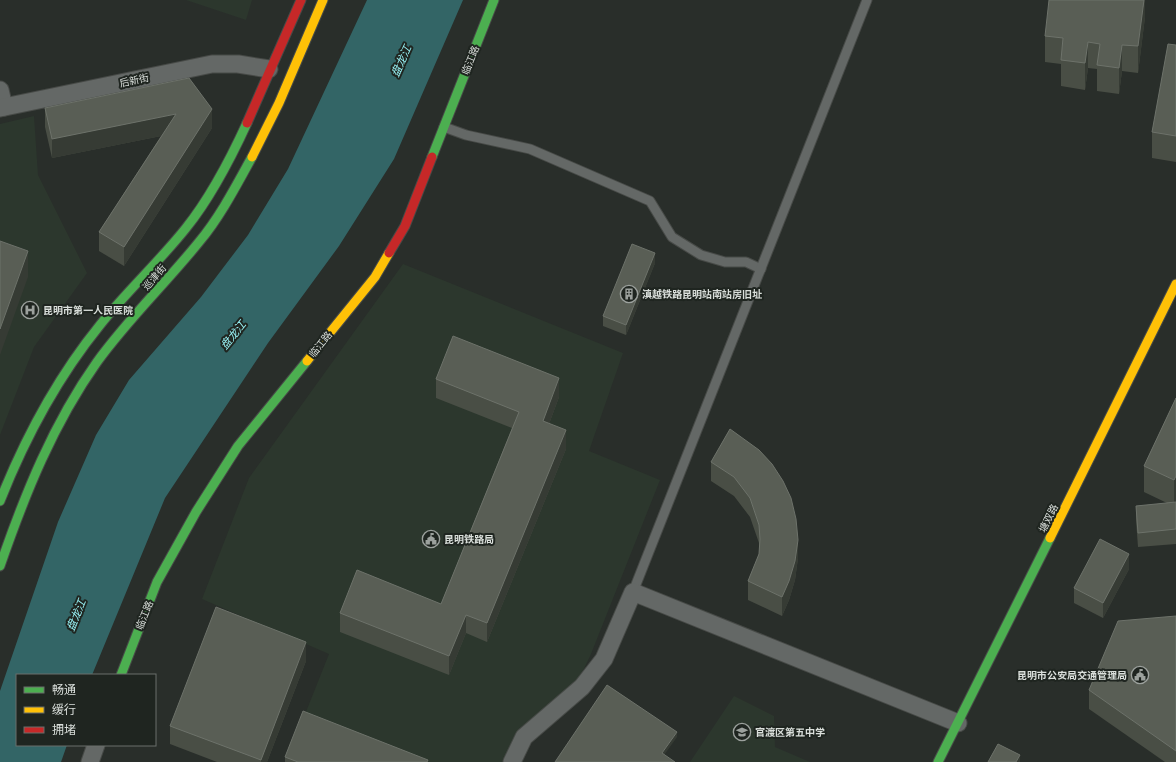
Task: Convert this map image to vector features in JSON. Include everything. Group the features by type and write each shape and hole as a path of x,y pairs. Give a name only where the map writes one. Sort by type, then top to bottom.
{"street":[{"name":"巡津街","path":"0,501 34,426 65,374 100,326 171,246 198,212 226,162 301,0"},
{"name":"巡津街","path":"0,566 24,497 48,443 78,389 117,335 201,240 227,201 262,139 323,0"},
{"name":"临江路","path":"121,674 158,582 196,512 238,446 375,277 405,226 494,0"},
{"name":"后新街","path":"2,108 212,64 238,64 269,69"},
{"path":"0,90 2,108"},
{"name":"塘双路","path":"938,762 1176,284"},
{"path":"512,762 524,737 582,687 604,659 633,592 958,723"},
{"path":"90,762 96,746"}],"lane":[{"path":"633,592 868,0"},
{"path":"444,127 466,136 530,149 650,200 672,237 701,255 725,262 746,262 761,269"}],"shaded area":[{"path":"186,0 252,0 246,20"},
{"name":"昆明市第一人民医院","path":"34,116 38,175 87,273 34,347 0,435 0,124"},
{"name":"昆明铁路局","path":"403,264 623,353 589,451 660,480 591,654 579,679 555,702 518,730 505,762 286,762 329,654 202,599 249,478"},
{"name":"官渡区第五中学","path":"734,696 774,716 775,747 810,762 690,762"}],"water":[{"name":"盘龙江","path":"367,0 463,0 394,159 339,246 268,343 165,498 92,674 16,674 16,746 67,746 61,762 0,762 0,691 58,522 96,435 129,380 201,297 248,235 288,169"}],"building":[{"path":"1049,0 1144,0 1138,46 1122,45 1119,68 1097,65 1100,44 1088,42 1085,63 1061,60 1063,38 1045,36"},
{"path":"1168,44 1176,45 1176,136 1152,132"},
{"path":"189,78 212,109 124,247 99,232 176,114 52,139 45,108"},
{"path":"0,241 28,251 0,329"},
{"name":"滇越铁路昆明站南站房旧址","path":"632,244 655,253 626,325 603,316"},
{"path":"453,336 559,378 543,421 566,430 487,623 466,615 449,656 340,613 357,570 441,604 519,412 436,379"},
{"path":"1176,398 1176,476 1174,480 1144,466"},
{"path":"730,429 759,450 772,464 783,481 791,498 796,519 798,540 795,561 782,597 748,581 759,554 759,525 750,498 734,477 711,462"},
{"path":"1176,502 1176,529 1138,533 1136,506"},
{"path":"1100,539 1129,554 1103,603 1074,588"},
{"path":"216,607 306,642 261,760 170,726"},
{"name":"昆明市公安局交通管理局","path":"1176,616 1176,751 1089,690 1118,621"},
{"path":"607,685 677,732 662,753 675,762 555,762"},
{"path":"303,711 428,760 427,762 298,762 285,757"},
{"path":"998,744 1020,755 1016,762 988,762"}],"traffic: fast":[{"path":"432,157 494,0"},
{"path":"0,501 20,454 56,387 84,345 110,312 165,253 204,204 220,178 247,123"},
{"path":"0,566 41,460 81,386 121,331 207,232 227,201 252,157"},
{"path":"121,674 157,582 196,512 238,446 307,361"},
{"path":"938,762 1050,538"}],"traffic: slow":[{"path":"252,157 279,103 323,0"},
{"path":"307,361 375,277 389,253"},
{"path":"1050,538 1176,284"}],"traffic: jam":[{"path":"247,123 301,0"},
{"path":"389,253 405,226 432,157"}],"place":[{"name":"滇越铁路昆明站南站房旧址","path":"629,294"},
{"name":"昆明市第一人民医院","path":"30,310"},
{"name":"昆明铁路局","path":"431,539"},
{"name":"昆明市公安局交通管理局","path":"1140,675"},
{"name":"官渡区第五中学","path":"742,732"}]}
